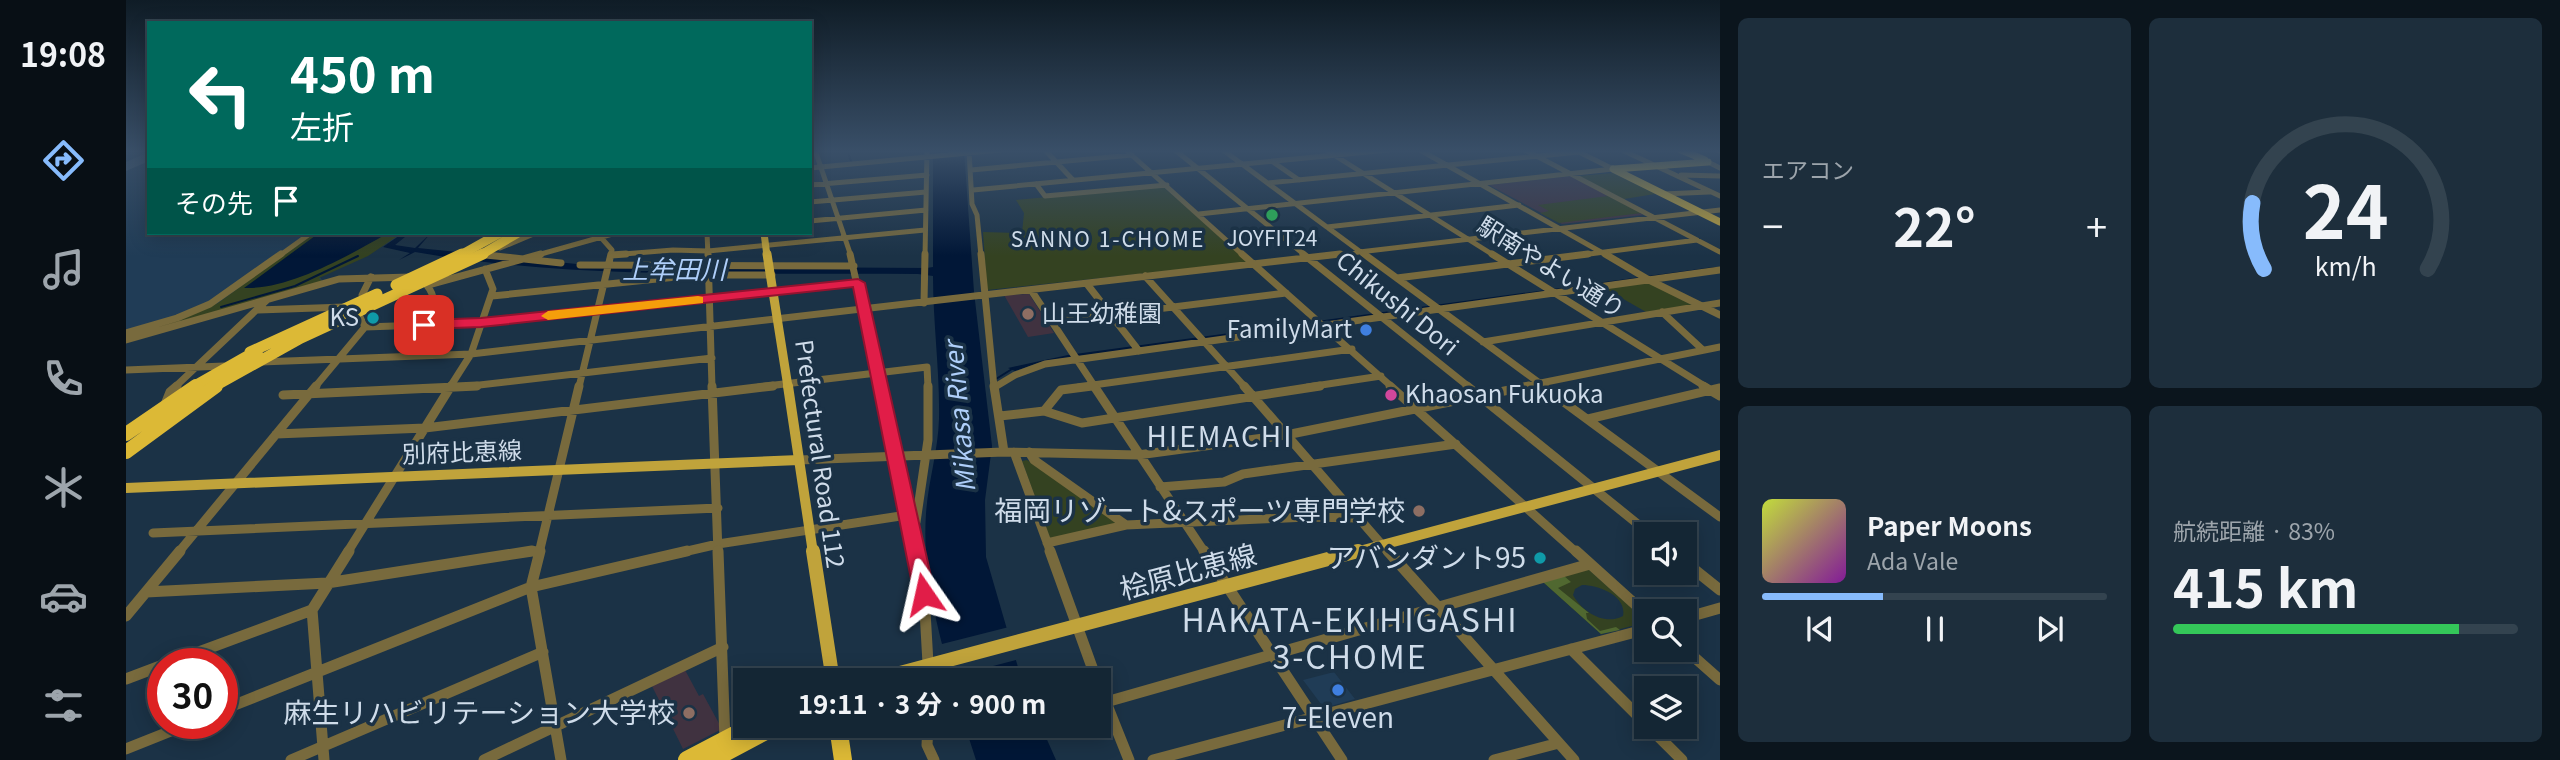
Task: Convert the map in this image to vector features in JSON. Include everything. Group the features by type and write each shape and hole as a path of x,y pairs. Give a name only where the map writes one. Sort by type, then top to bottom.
{"highway":[{"path":"126,433 166,402 224,366 351,309 421,282 464,260 497,235"},
{"path":"126,433 195,386 257,351 459,260 503,235"},
{"path":"126,443 204,387 263,353 466,261 513,235"},
{"path":"464,260 485,255 514,235"},
{"path":"126,452 211,388 253,362 351,309 364,299 421,282"},
{"path":"722,753 739,738"},
{"path":"687,760 722,753 751,738"},
{"path":"840,738 843,760"}],"main road":[{"path":"1646,185 1720,222"},
{"name":"Prefectural Road 112","path":"764,235 831,668"},
{"name":"桧原比恵線","path":"917,668 1720,456"},
{"name":"別府比恵線","path":"126,488 799,460"}],"street":[{"path":"828,185 856,273 923,576 928,668"},
{"path":"925,303 926,185"},
{"path":"973,185 972,204 977,215 982,296 1006,452 1047,543 1092,668"},
{"path":"973,190 1021,185"},
{"path":"1037,185 1045,196 1161,185"},
{"path":"1076,185 1083,192"},
{"path":"1168,185 1634,603"},
{"name":"Chikushi Dori","path":"1219,185 1635,522"},
{"path":"1271,185 1720,517"},
{"name":"駅南やよい通り","path":"1383,185 1714,391"},
{"path":"1199,214 1461,185"},
{"path":"1486,185 1649,280 1720,315"},
{"path":"1596,185 1720,252"},
{"path":"1698,185 1720,196"},
{"path":"812,202 926,192"},
{"path":"1663,194 1711,192"},
{"path":"1327,226 1520,204"},
{"path":"812,221 926,210"},
{"path":"253,362 471,354 1087,284 1652,215 1720,210"},
{"path":"611,255 673,250 708,251 925,230"},
{"path":"126,333 177,318 211,304 308,235"},
{"path":"485,255 531,235"},
{"path":"421,282 519,260 598,235 612,250 576,410 531,587 561,760"},
{"path":"708,235 723,648 722,753"},
{"path":"1397,278 1697,240"},
{"path":"485,255 561,263"},
{"path":"580,265 608,269 856,273"},
{"path":"324,760 312,610 392,477 471,354 492,296 492,283 485,269"},
{"path":"492,296 709,270"},
{"path":"995,387 1029,369 1076,360 1720,270"},
{"path":"126,616 365,327 481,323 774,292 856,273"},
{"path":"126,340 338,279 408,275 421,282 436,305 424,325"},
{"path":"1145,276 1574,760"},
{"path":"364,299 362,295 371,277"},
{"path":"1087,284 1139,351"},
{"path":"1031,290 1342,760"},
{"path":"1052,322 1286,293"},
{"path":"166,402 170,391 270,298"},
{"path":"1483,342 1720,303"},
{"path":"258,310 351,309 365,327"},
{"path":"1662,312 1703,350"},
{"path":"799,460 1006,452 1138,455 1286,435 1720,347"},
{"path":"1044,411 1061,390 1352,349"},
{"path":"283,395 449,389 712,358"},
{"path":"126,370 224,366"},
{"path":"238,704 531,587 719,544 808,529 916,522 916,500 927,456 930,429 927,367 425,428 276,434"},
{"path":"1000,416 1044,411 1082,423 1381,376"},
{"path":"1588,419 1714,391"},
{"path":"1160,488 1224,482 1243,474 1316,466 1456,444"},
{"path":"1029,452 1034,460 1126,525"},
{"path":"153,533 718,508"},
{"path":"1047,543 1126,525 1307,517 1357,518"},
{"path":"146,592 327,583 540,550"},
{"path":"1111,701 1590,564"},
{"path":"1697,572 1720,590"},
{"path":"1697,615 1720,608"},
{"path":"209,648 312,610"},
{"path":"1153,760 1634,632"},
{"path":"485,760 723,648"},
{"path":"1571,649 1634,711"},
{"path":"291,760 543,652"},
{"path":"1697,660 1720,680"},
{"path":"126,679 147,672"},
{"path":"1111,715 1129,760"},
{"path":"927,738 927,745 934,760"},
{"path":"126,749 151,739"},
{"path":"1662,739 1682,760"},
{"path":"1494,760 1559,743"}],"shaded area":[{"path":"126,185 147,185 147,235 401,235 366,256 320,277 323,282 126,338"},
{"path":"1490,185 1590,185 1643,215 1562,224"},
{"name":"山王幼稚園","path":"1029,294 1054,333 1028,337 1004,295"},
{"path":"433,298 423,324 394,325 400,316 397,308"},
{"name":"麻生リハビリテーション大学校","path":"685,670 699,696 703,694 722,729 683,749 652,686"},
{"path":"1334,672 1355,699 1324,708 1303,680"}],"green space":[{"path":"1597,185 1638,185 1655,194 1624,199"},
{"path":"1162,186 1251,262 987,290 983,232 1022,233 1024,213 1016,200"},
{"path":"1608,196 1642,213 1559,223 1540,213 1549,211 1538,205"},
{"path":"311,235 399,235 368,256 319,278 323,282 126,339 218,303"},
{"path":"1648,282 1692,305 1646,312 1606,289"},
{"path":"1027,460 1116,521 1115,526 1050,538 1022,461"},
{"path":"1588,569 1634,610 1634,625 1601,634 1543,582","holes":["1582,585 1603,590 1621,603 1623,616 1616,619 1595,616 1582,607 1573,595 1575,589"]},
{"path":"1564,576 1571,582 1558,588 1589,613 1586,613 1587,619 1600,631 1616,627 1620,630 1601,634 1543,582"}],"water":[{"path":"933,185 966,185 974,292 992,446 985,500 986,557 1018,668 949,668 936,619 925,535 939,419 933,276 603,271 478,261 415,252 399,260 410,253 383,247 400,235 408,235 395,245 415,248 429,235 418,248 596,266 933,267"},
{"path":"316,235 384,235 319,270 280,283 244,288"},
{"path":"1720,268 1044,361 1015,371 1008,368 1068,355"},
{"path":"969,738 1046,738 1056,760 976,760"}],"pier":[{"path":"1009,627 1020,659 985,668 944,668 938,645"}],"waterway":[{"path":"221,307 295,286 358,256"},
{"path":"996,379 1012,369"}],"slow traffic":[{"path":"548,316 698,300"}],"place":[{"name":"JOYFIT24","path":"1272,215"},
{"name":"山王幼稚園","path":"1028,314"},
{"name":"KS","path":"373,318"},
{"name":"FamilyMart","path":"1366,330"},
{"name":"Khaosan Fukuoka","path":"1391,395"},
{"name":"福岡リゾート&スポーツ専門学校","path":"1419,511"},
{"name":"アバンダント95","path":"1540,558"},
{"name":"7-Eleven","path":"1338,690"},
{"name":"麻生リハビリテーション大学校","path":"689,713"}],"district":[{"name":"SANNO 1-CHOME","path":"1108,240"},
{"name":"HIEMACHI","path":"1220,437"},
{"name":"HAKATA-EKIHIGASHI 3-CHOME","path":"1350,640"}],"route":[{"path":"424,325 481,323 858,283 911,535 923,576 924,594"}],"water label":[{"name":"上牟田川","path":"674,270"},
{"name":"Mikasa River","path":"960,417"}]}
